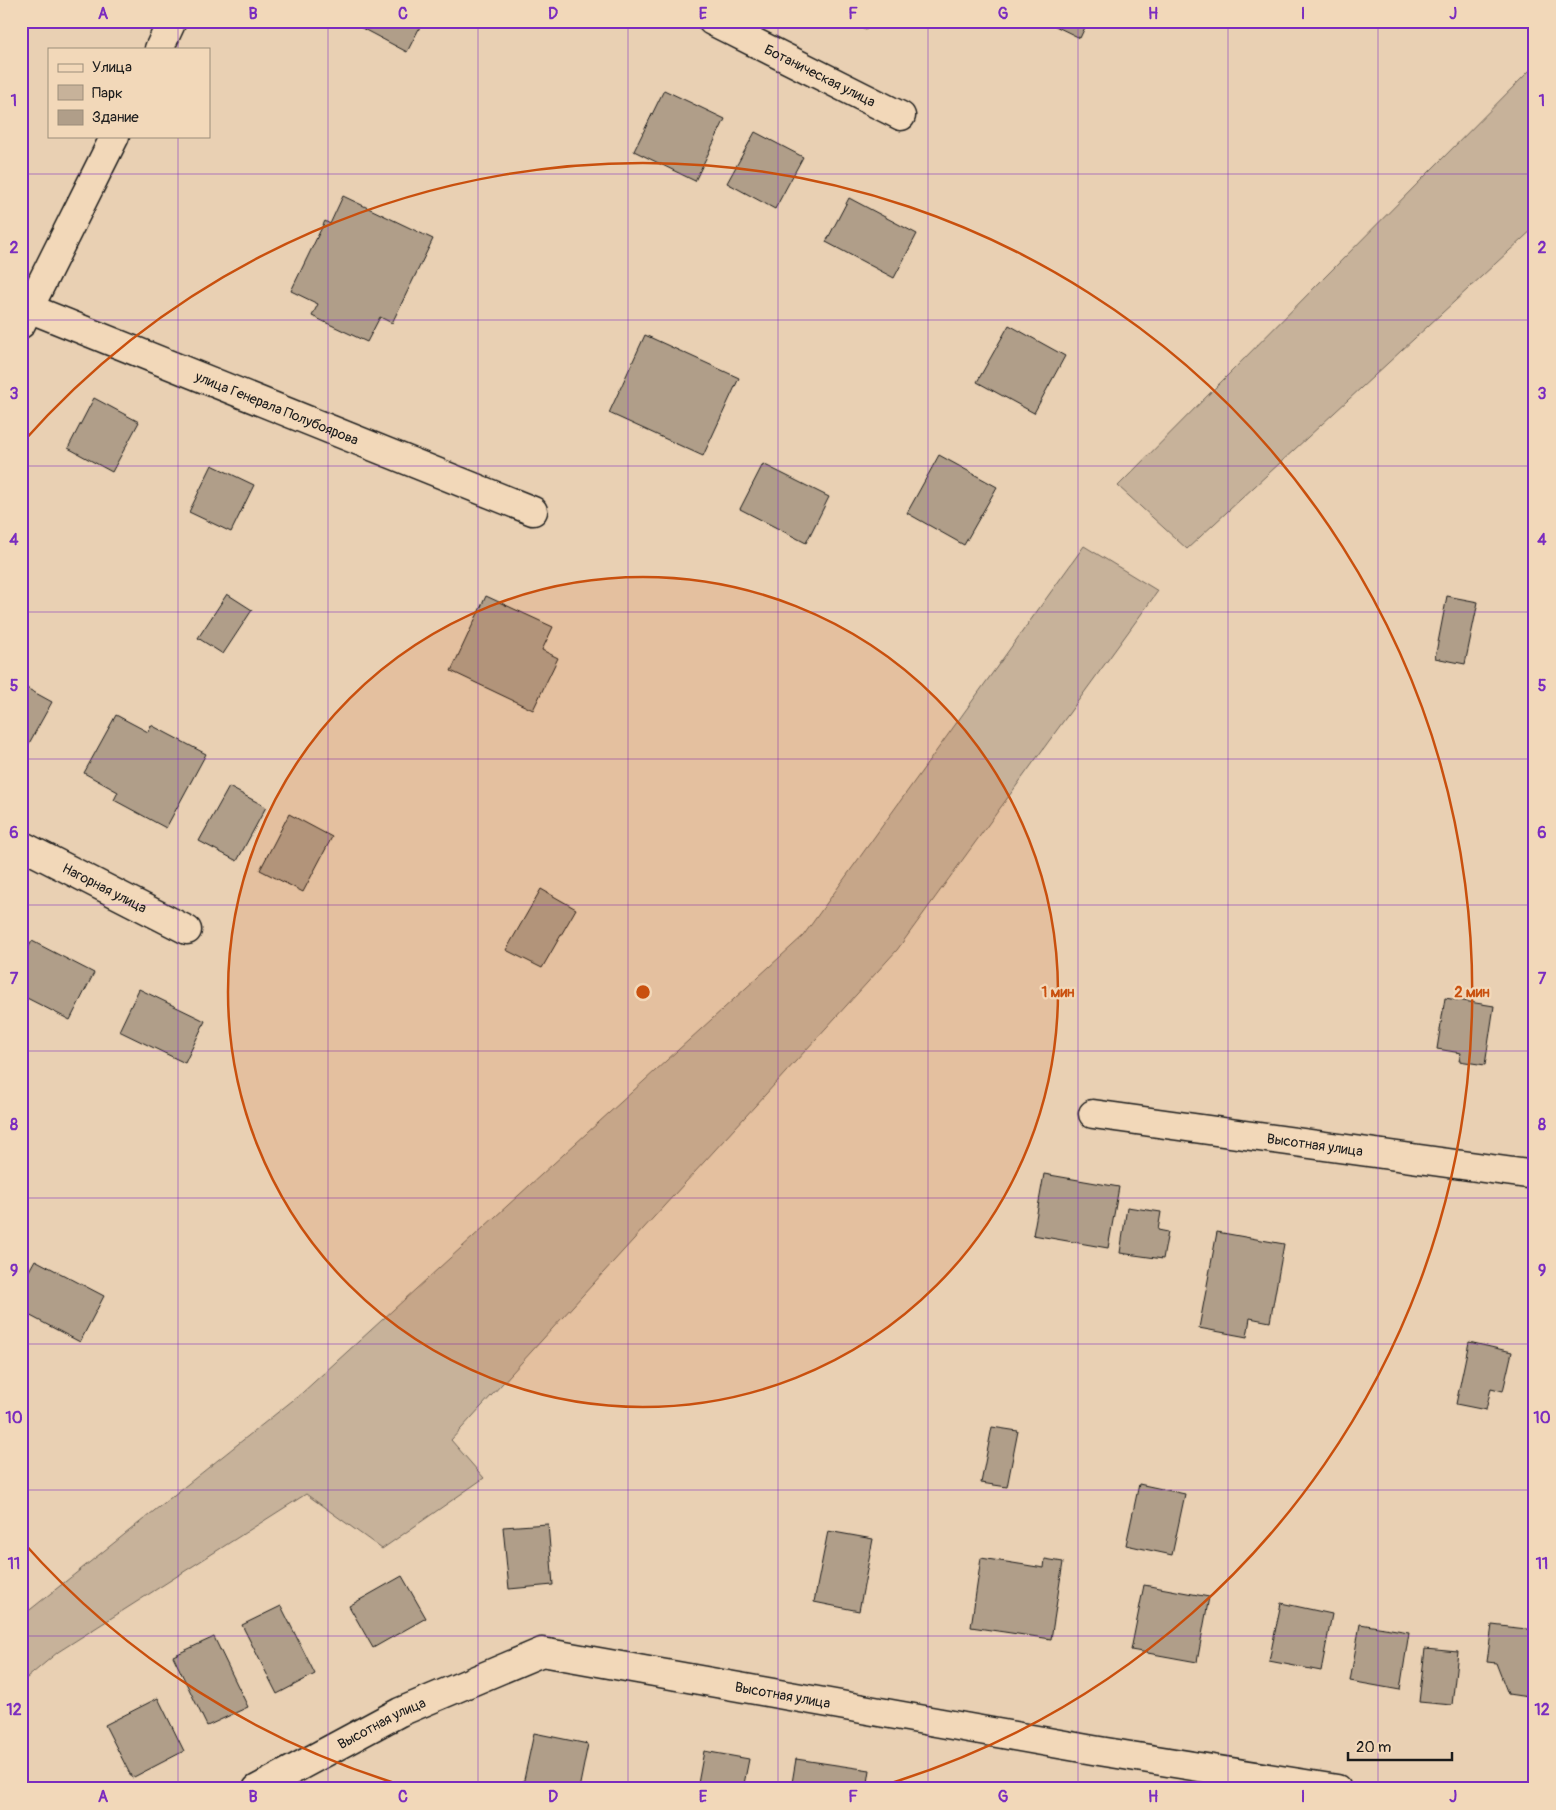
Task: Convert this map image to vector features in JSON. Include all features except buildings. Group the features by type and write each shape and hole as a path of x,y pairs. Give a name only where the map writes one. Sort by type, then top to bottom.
{"street":[{"path":"159,48 172,21"},
{"name":"Ботаническая улица","path":"712,21 902,116"},
{"path":"24,313 114,138"},
{"name":"улица Генерала Полубоярова","path":"24,313 533,511"},
{"name":"Нагорная улица","path":"21,845 187,930"},
{"name":"Высотная улица","path":"1093,1114 1535,1175"},
{"name":"Высотная улица","path":"257,1789 400,1712 542,1652 1083,1748 1337,1789"}],"green space":[{"path":"1535,65 1535,227 1187,549 1118,486"},
{"path":"1084,546 1158,591 897,950 451,1440 484,1478 382,1549 306,1494 58,1652 21,1683 21,1617 302,1393 803,936"}]}
